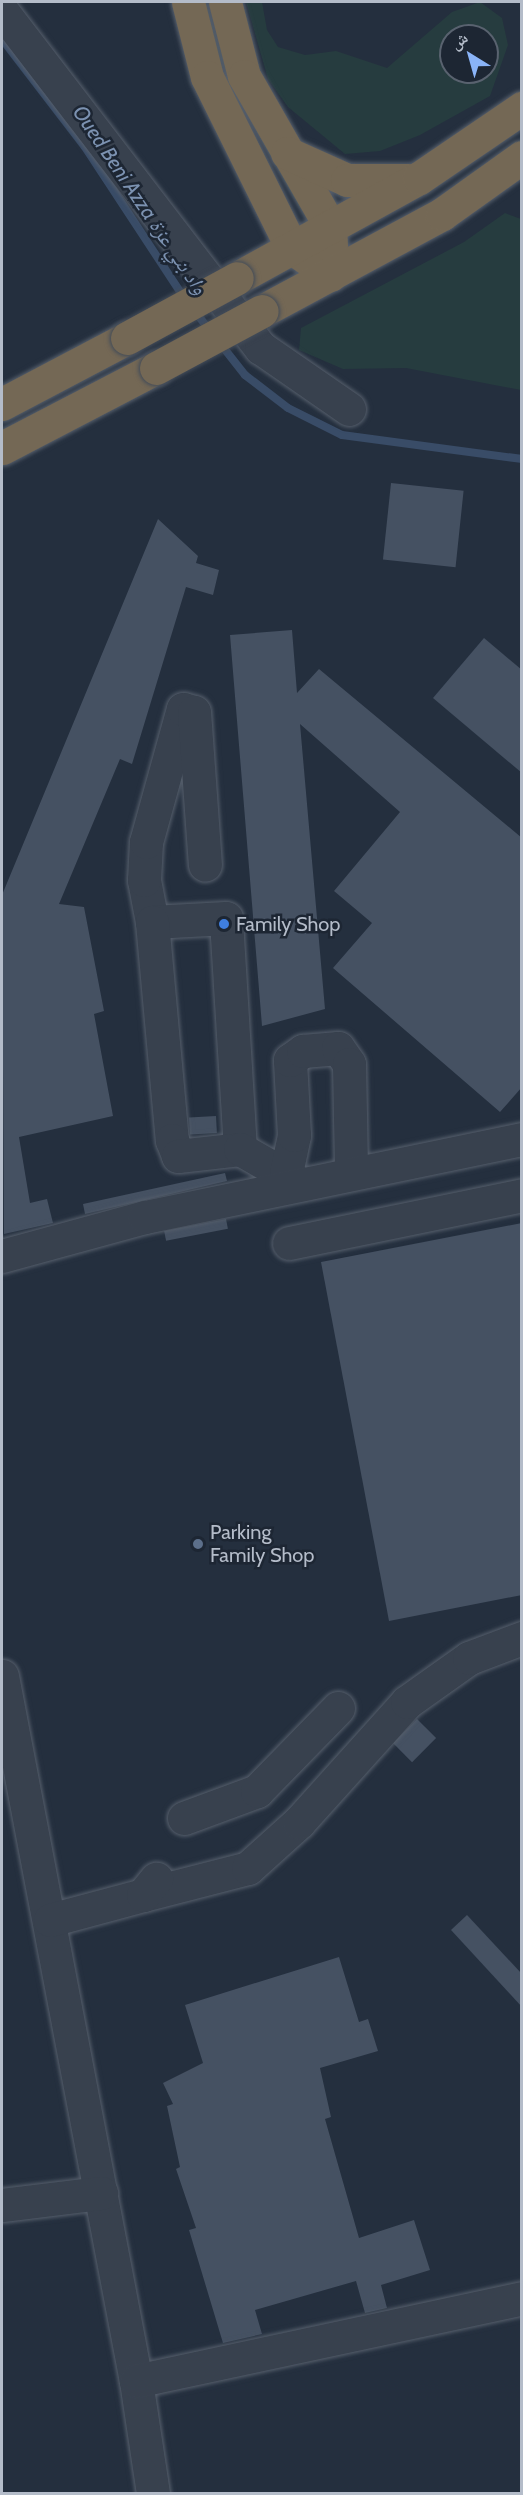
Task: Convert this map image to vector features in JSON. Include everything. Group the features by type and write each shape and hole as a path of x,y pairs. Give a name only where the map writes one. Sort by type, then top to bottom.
{"highway":[{"path":"188,2 207,77 292,248 331,275"},
{"path":"225,2 244,76 330,226 331,275"},
{"path":"2,404 419,178 522,108"},
{"path":"286,152 347,180 419,178"},
{"path":"2,448 442,214 522,157"}],"street":[{"path":"2,11 261,348 349,409"},
{"path":"205,865 194,712 183,708 146,842 144,880 152,922 172,1140 178,1156 240,1149 294,1178"},
{"path":"152,922 225,918 240,1149"},
{"path":"294,1178 290,1060 303,1051 338,1048 349,1064 351,1173"},
{"path":"2,1256 294,1178 351,1173 522,1138"},
{"path":"289,1242 522,1196"},
{"path":"50,1920 248,1868 298,1822 408,1702 470,1658 522,1638"},
{"path":"2,1676 136,2381 153,2493"},
{"path":"184,1818 257,1791 338,1708"},
{"path":"143,1895 164,1868"},
{"path":"2,2205 101,2193"},
{"path":"136,2381 522,2298"}],"green space":[{"path":"200,2 206,2 223,56 307,221 229,83"},
{"path":"246,2 262,2 267,30 278,47 305,55 336,51 387,68 452,12 480,2 502,18 508,45 499,70 499,24 439,24 439,84 494,84 490,96 420,135 380,151 345,154 288,107 268,79"},
{"path":"505,213 521,219 521,390 406,368 343,369 299,350 301,328 464,242"}],"building":[{"path":"391,483 464,491 456,567 383,560"},
{"path":"158,519 198,556 196,563 219,570 213,595 186,587 132,764 120,759 59,904 84,907 104,1011 94,1014 113,1116 19,1137 30,1203 47,1199 53,1223 4,1234 2,895"},
{"path":"292,630 297,693 319,669 522,838 522,1087 500,1112 333,968 372,923 334,891 400,812 300,724 325,1009 262,1026 230,635"},
{"path":"484,638 522,670 522,773 433,698"},
{"path":"216,1116 217,1133 190,1134 189,1117"},
{"path":"225,1173 227,1181 85,1214 83,1204"},
{"path":"226,1219 228,1229 166,1241 164,1231"},
{"path":"522,1223 522,1595 389,1621 321,1262"},
{"path":"417,1719 436,1738 412,1762 393,1743"},
{"path":"467,1915 522,1974 522,2007 451,1930"},
{"path":"339,1957 359,2022 368,2019 378,2051 320,2068 331,2117 325,2119 359,2238 414,2220 430,2270 381,2285 387,2308 365,2313 356,2281 255,2310 262,2334 223,2343 189,2230 196,2228 176,2169 180,2167 167,2106 173,2104 163,2083 203,2063 185,2005"}],"waterway":[{"name":"Oued Beni Azza واد بني عزة","path":"2,39 85,147 184,298"},
{"name":"Oued Beni Azza واد بني عزة","path":"193,309 210,331"},
{"name":"Oued Beni Azza واد بني عزة","path":"219,342 245,375 288,408 342,435 522,459"}],"place":[{"name":"Family Shop","path":"224,924"},
{"name":"Parking Family Shop","path":"198,1544"}]}
